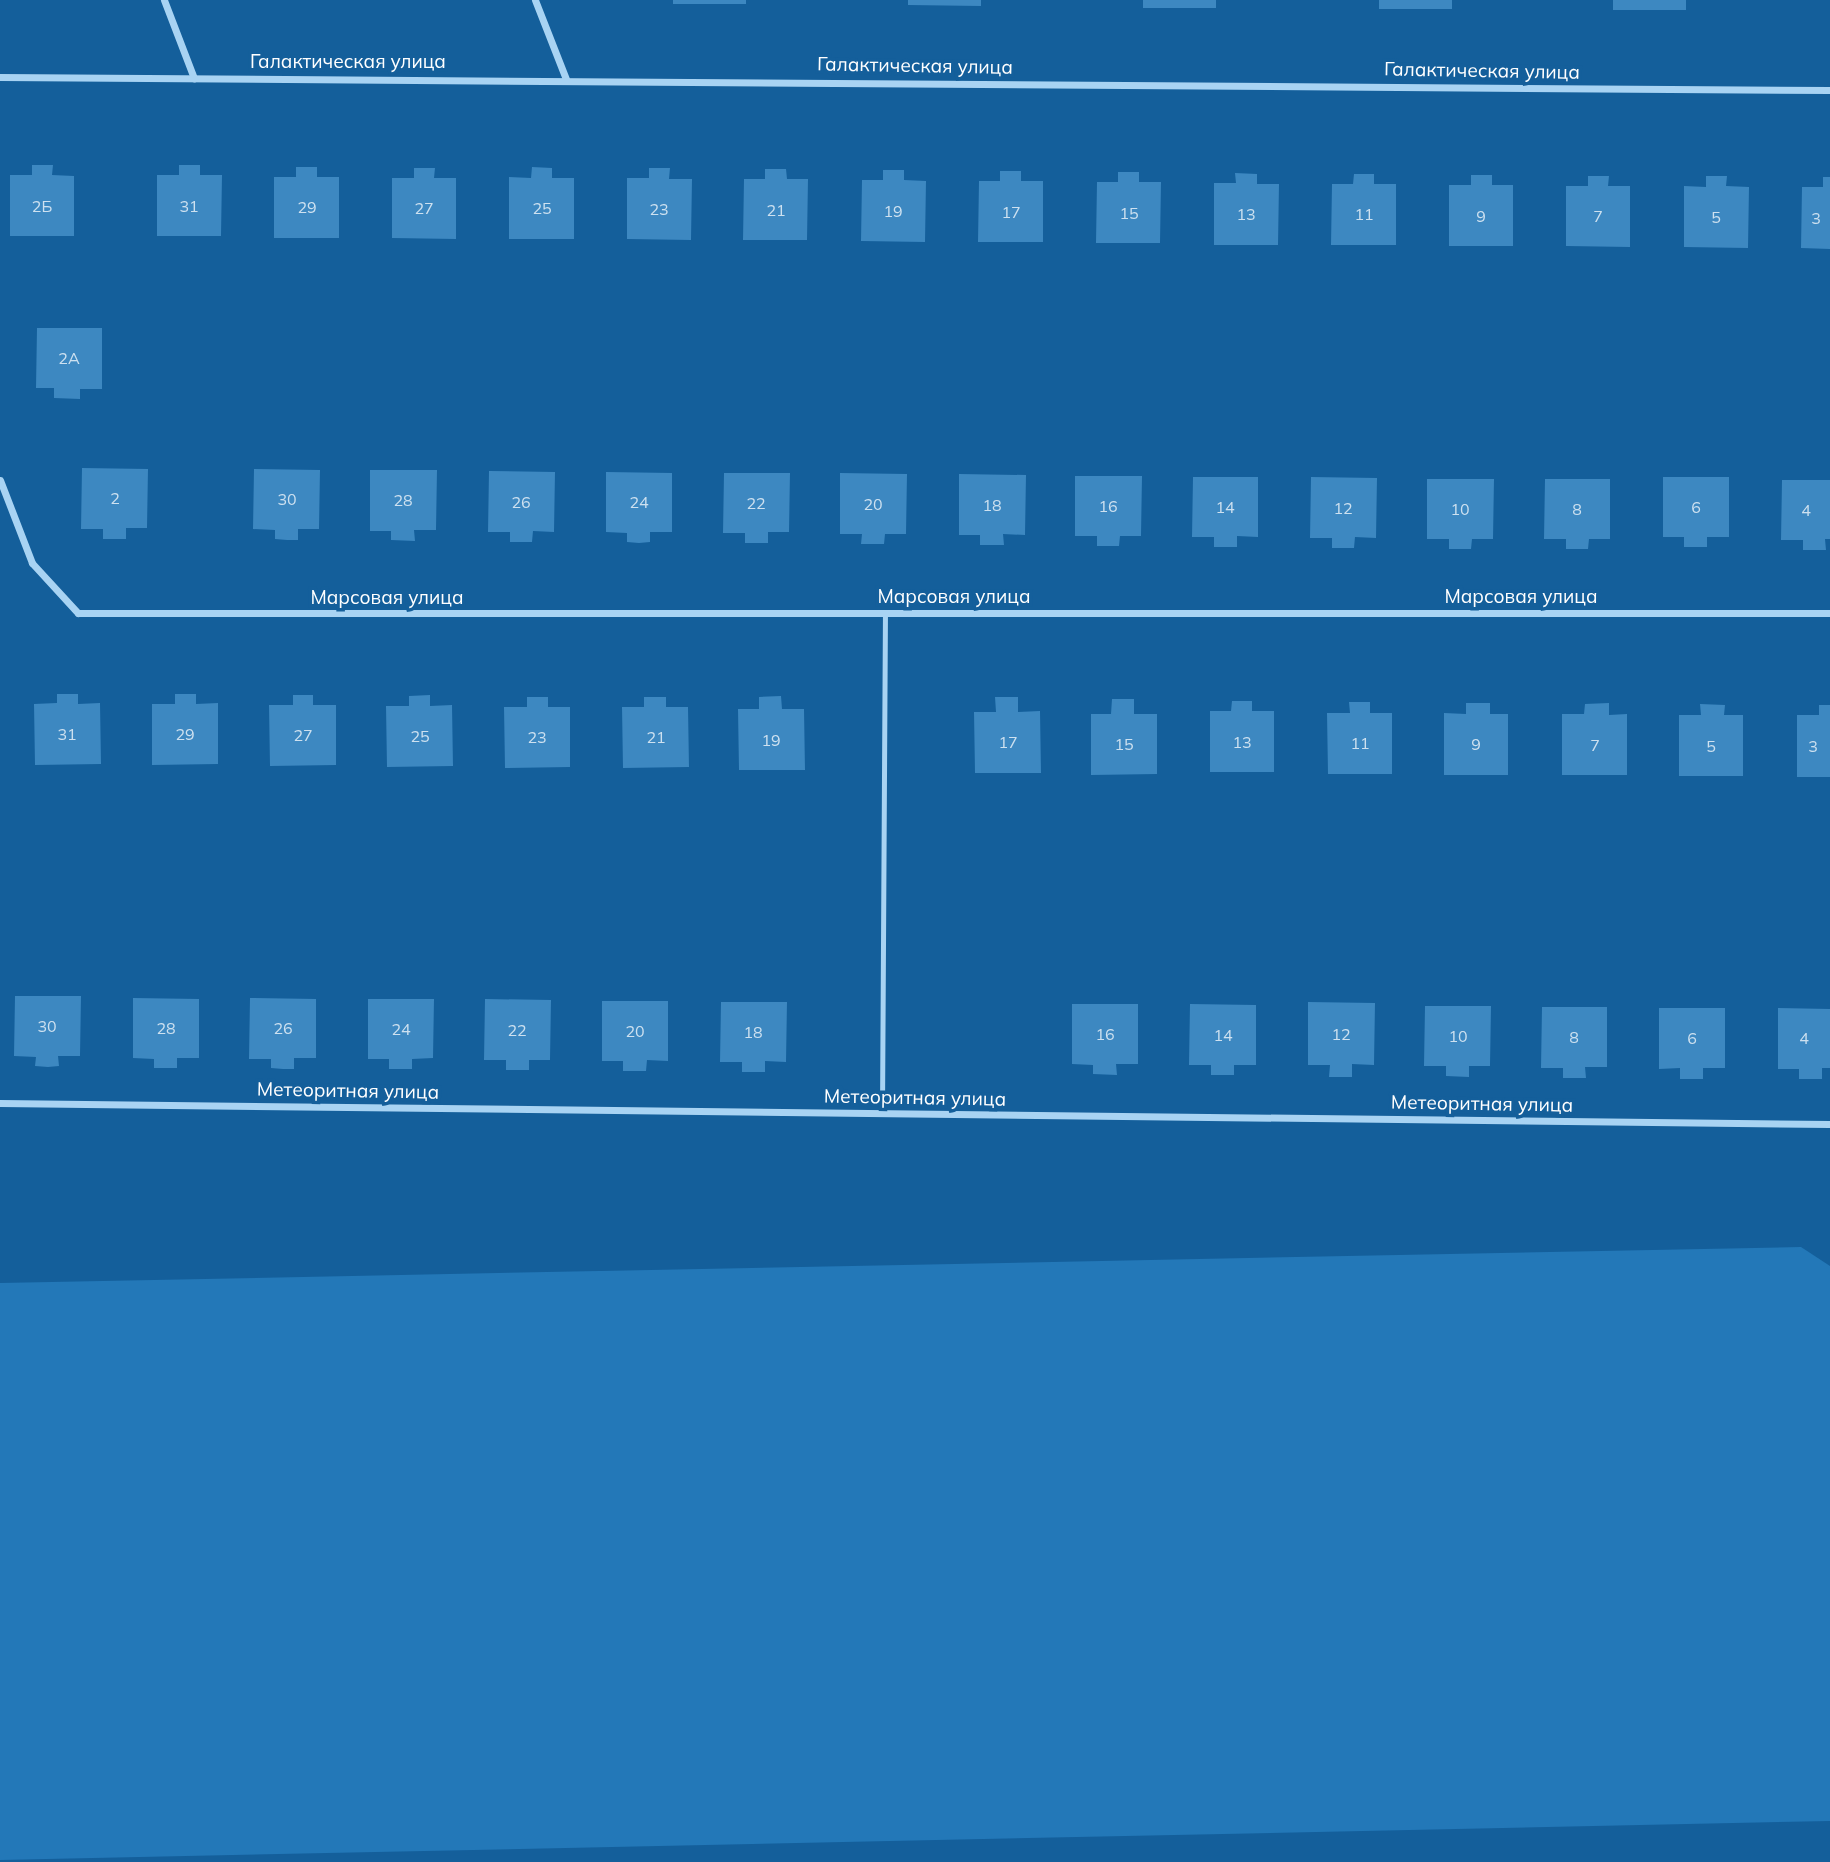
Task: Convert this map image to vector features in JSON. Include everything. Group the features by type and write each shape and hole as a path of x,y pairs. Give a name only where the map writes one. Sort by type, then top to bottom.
{"street":[{"path":"164,0 194,78"},
{"path":"535,0 566,79"},
{"name":"Галактическая улица","path":"0,77 1830,90"},
{"name":"Марсовая улица","path":"0,480 32,563 78,614 1830,613"},
{"name":"Метеоритная улица","path":"0,1103 1830,1124"}],"lane":[{"path":"882,1113 885,613"}],"shaded area":[{"path":"1801,1247 1830,1266 1830,1821 0,1860 0,1283"}],"building":[{"path":"673,0 746,0 746,4 673,4"},
{"path":"908,0 981,0 981,6 908,5"},
{"path":"1143,0 1216,0 1216,8 1143,8"},
{"path":"1379,0 1452,0 1452,9 1379,9"},
{"path":"1613,0 1686,0 1686,10 1613,10"},
{"path":"32,165 53,165 52,175 74,176 74,236 10,236 10,175 32,175"},
{"path":"179,165 200,165 200,175 222,175 221,236 157,236 157,175 179,175"},
{"path":"296,167 317,167 317,177 339,177 339,238 274,238 274,177 296,177"},
{"path":"532,167 552,168 552,178 574,178 574,239 509,239 509,177 531,178"},
{"path":"414,168 435,168 434,178 456,178 456,239 392,238 392,178 414,178"},
{"path":"649,168 670,168 669,179 692,179 691,240 627,239 627,178 649,178"},
{"path":"765,169 786,169 787,179 808,179 807,240 743,240 744,179 765,179"},
{"path":"883,170 904,170 904,180 926,181 925,242 861,241 862,180 883,180"},
{"path":"1000,171 1021,171 1021,181 1043,181 1043,242 978,242 979,181 1000,181"},
{"path":"1118,172 1139,172 1139,182 1161,182 1160,243 1096,243 1097,182 1118,182"},
{"path":"1235,173 1257,174 1257,184 1279,184 1278,245 1214,245 1214,183 1236,183"},
{"path":"1354,174 1374,174 1374,184 1396,184 1396,245 1331,245 1332,184 1353,184"},
{"path":"1471,175 1492,175 1492,185 1513,185 1513,246 1449,246 1449,185 1471,185"},
{"path":"1588,176 1609,176 1608,186 1630,186 1630,247 1566,246 1566,186 1588,186"},
{"path":"1706,176 1727,176 1726,186 1749,187 1748,248 1684,247 1684,186 1706,187"},
{"path":"1823,177 1830,177 1830,249 1801,248 1802,187 1823,187"},
{"path":"37,328 102,328 102,389 80,389 80,399 54,398 54,388 36,388"},
{"path":"82,468 148,469 147,528 126,528 126,539 103,539 103,529 81,529"},
{"path":"254,469 320,470 319,529 298,529 298,540 287,540 275,539 275,530 253,529"},
{"path":"370,470 437,470 436,530 414,530 415,541 391,540 391,531 370,531"},
{"path":"489,471 555,472 554,532 533,531 532,542 510,542 510,532 488,532"},
{"path":"606,472 672,473 672,532 650,532 650,542 639,543 627,542 627,533 606,532"},
{"path":"724,473 790,473 789,532 768,532 768,543 745,543 745,533 723,533"},
{"path":"840,473 907,474 906,534 885,534 884,544 861,544 862,534 840,534"},
{"path":"959,474 1026,475 1025,535 1003,534 1004,545 980,545 980,535 959,535"},
{"path":"1075,476 1142,476 1141,536 1120,536 1119,546 1097,546 1097,536 1075,536"},
{"path":"1193,477 1258,477 1258,537 1237,536 1237,547 1214,547 1214,537 1192,537"},
{"path":"1311,477 1377,478 1376,538 1355,537 1354,548 1332,548 1332,538 1310,538"},
{"path":"1663,477 1729,477 1729,537 1707,537 1707,547 1684,547 1684,537 1663,537"},
{"path":"1427,479 1494,479 1493,539 1472,539 1471,549 1449,549 1449,539 1427,539"},
{"path":"1545,479 1610,479 1610,539 1589,539 1588,549 1566,549 1566,539 1544,539"},
{"path":"1782,480 1830,480 1830,539 1825,539 1826,550 1803,550 1803,540 1781,540"},
{"path":"57,694 78,694 78,704 100,703 101,764 35,765 34,704 57,703"},
{"path":"175,694 196,694 196,704 218,703 218,764 152,765 152,704 175,704"},
{"path":"293,695 313,695 313,705 336,705 336,765 270,766 269,705 293,705"},
{"path":"430,695 430,706 452,705 453,766 387,767 386,706 409,706 409,696"},
{"path":"781,696 782,709 804,709 805,770 739,770 738,709 759,709 759,697"},
{"path":"527,697 548,697 548,707 570,707 570,767 505,768 504,707 527,707"},
{"path":"644,697 666,697 666,707 688,707 689,767 623,768 622,707 644,707"},
{"path":"995,697 1018,697 1018,712 1040,711 1041,773 975,773 974,712 996,712"},
{"path":"1112,699 1134,699 1134,714 1157,714 1157,774 1091,775 1091,714 1111,714"},
{"path":"1232,701 1252,701 1252,711 1274,711 1274,772 1210,772 1210,711 1231,711"},
{"path":"1349,702 1370,702 1370,713 1392,713 1392,774 1328,774 1327,713 1350,713"},
{"path":"1466,703 1490,703 1490,714 1508,714 1508,775 1444,775 1444,713 1466,714"},
{"path":"1609,703 1609,715 1627,714 1627,775 1562,775 1562,714 1584,714 1585,704"},
{"path":"1700,704 1725,705 1724,715 1743,715 1743,776 1679,776 1679,715 1701,715"},
{"path":"1819,705 1830,705 1830,777 1797,777 1797,715 1819,715"},
{"path":"15,996 81,996 80,1056 58,1056 59,1066 48,1067 35,1066 36,1057 14,1056"},
{"path":"133,998 199,999 199,1058 177,1058 177,1068 154,1068 154,1059 133,1058"},
{"path":"250,998 316,999 316,1058 294,1058 294,1069 271,1068 271,1059 249,1059"},
{"path":"368,999 434,999 433,1058 412,1059 412,1069 389,1069 389,1059 368,1059"},
{"path":"485,999 551,1000 550,1060 529,1060 529,1070 506,1070 506,1060 484,1060"},
{"path":"602,1001 668,1001 668,1061 647,1060 646,1071 623,1071 623,1061 602,1061"},
{"path":"721,1002 787,1002 786,1062 765,1061 765,1072 742,1072 742,1062 720,1062"},
{"path":"1308,1002 1375,1003 1374,1065 1352,1064 1352,1077 1329,1077 1330,1065 1308,1065"},
{"path":"1072,1004 1138,1004 1138,1064 1116,1064 1117,1075 1093,1074 1093,1065 1072,1064"},
{"path":"1190,1004 1256,1005 1256,1065 1234,1065 1234,1075 1211,1075 1211,1065 1189,1065"},
{"path":"1425,1006 1491,1006 1490,1066 1469,1066 1469,1077 1446,1076 1446,1066 1424,1066"},
{"path":"1542,1007 1607,1007 1607,1067 1585,1067 1586,1078 1563,1078 1563,1068 1541,1068"},
{"path":"1659,1008 1725,1008 1725,1068 1703,1068 1703,1079 1680,1079 1680,1068 1659,1069"},
{"path":"1778,1008 1830,1009 1830,1068 1822,1068 1822,1079 1799,1079 1799,1069 1778,1069"}]}
